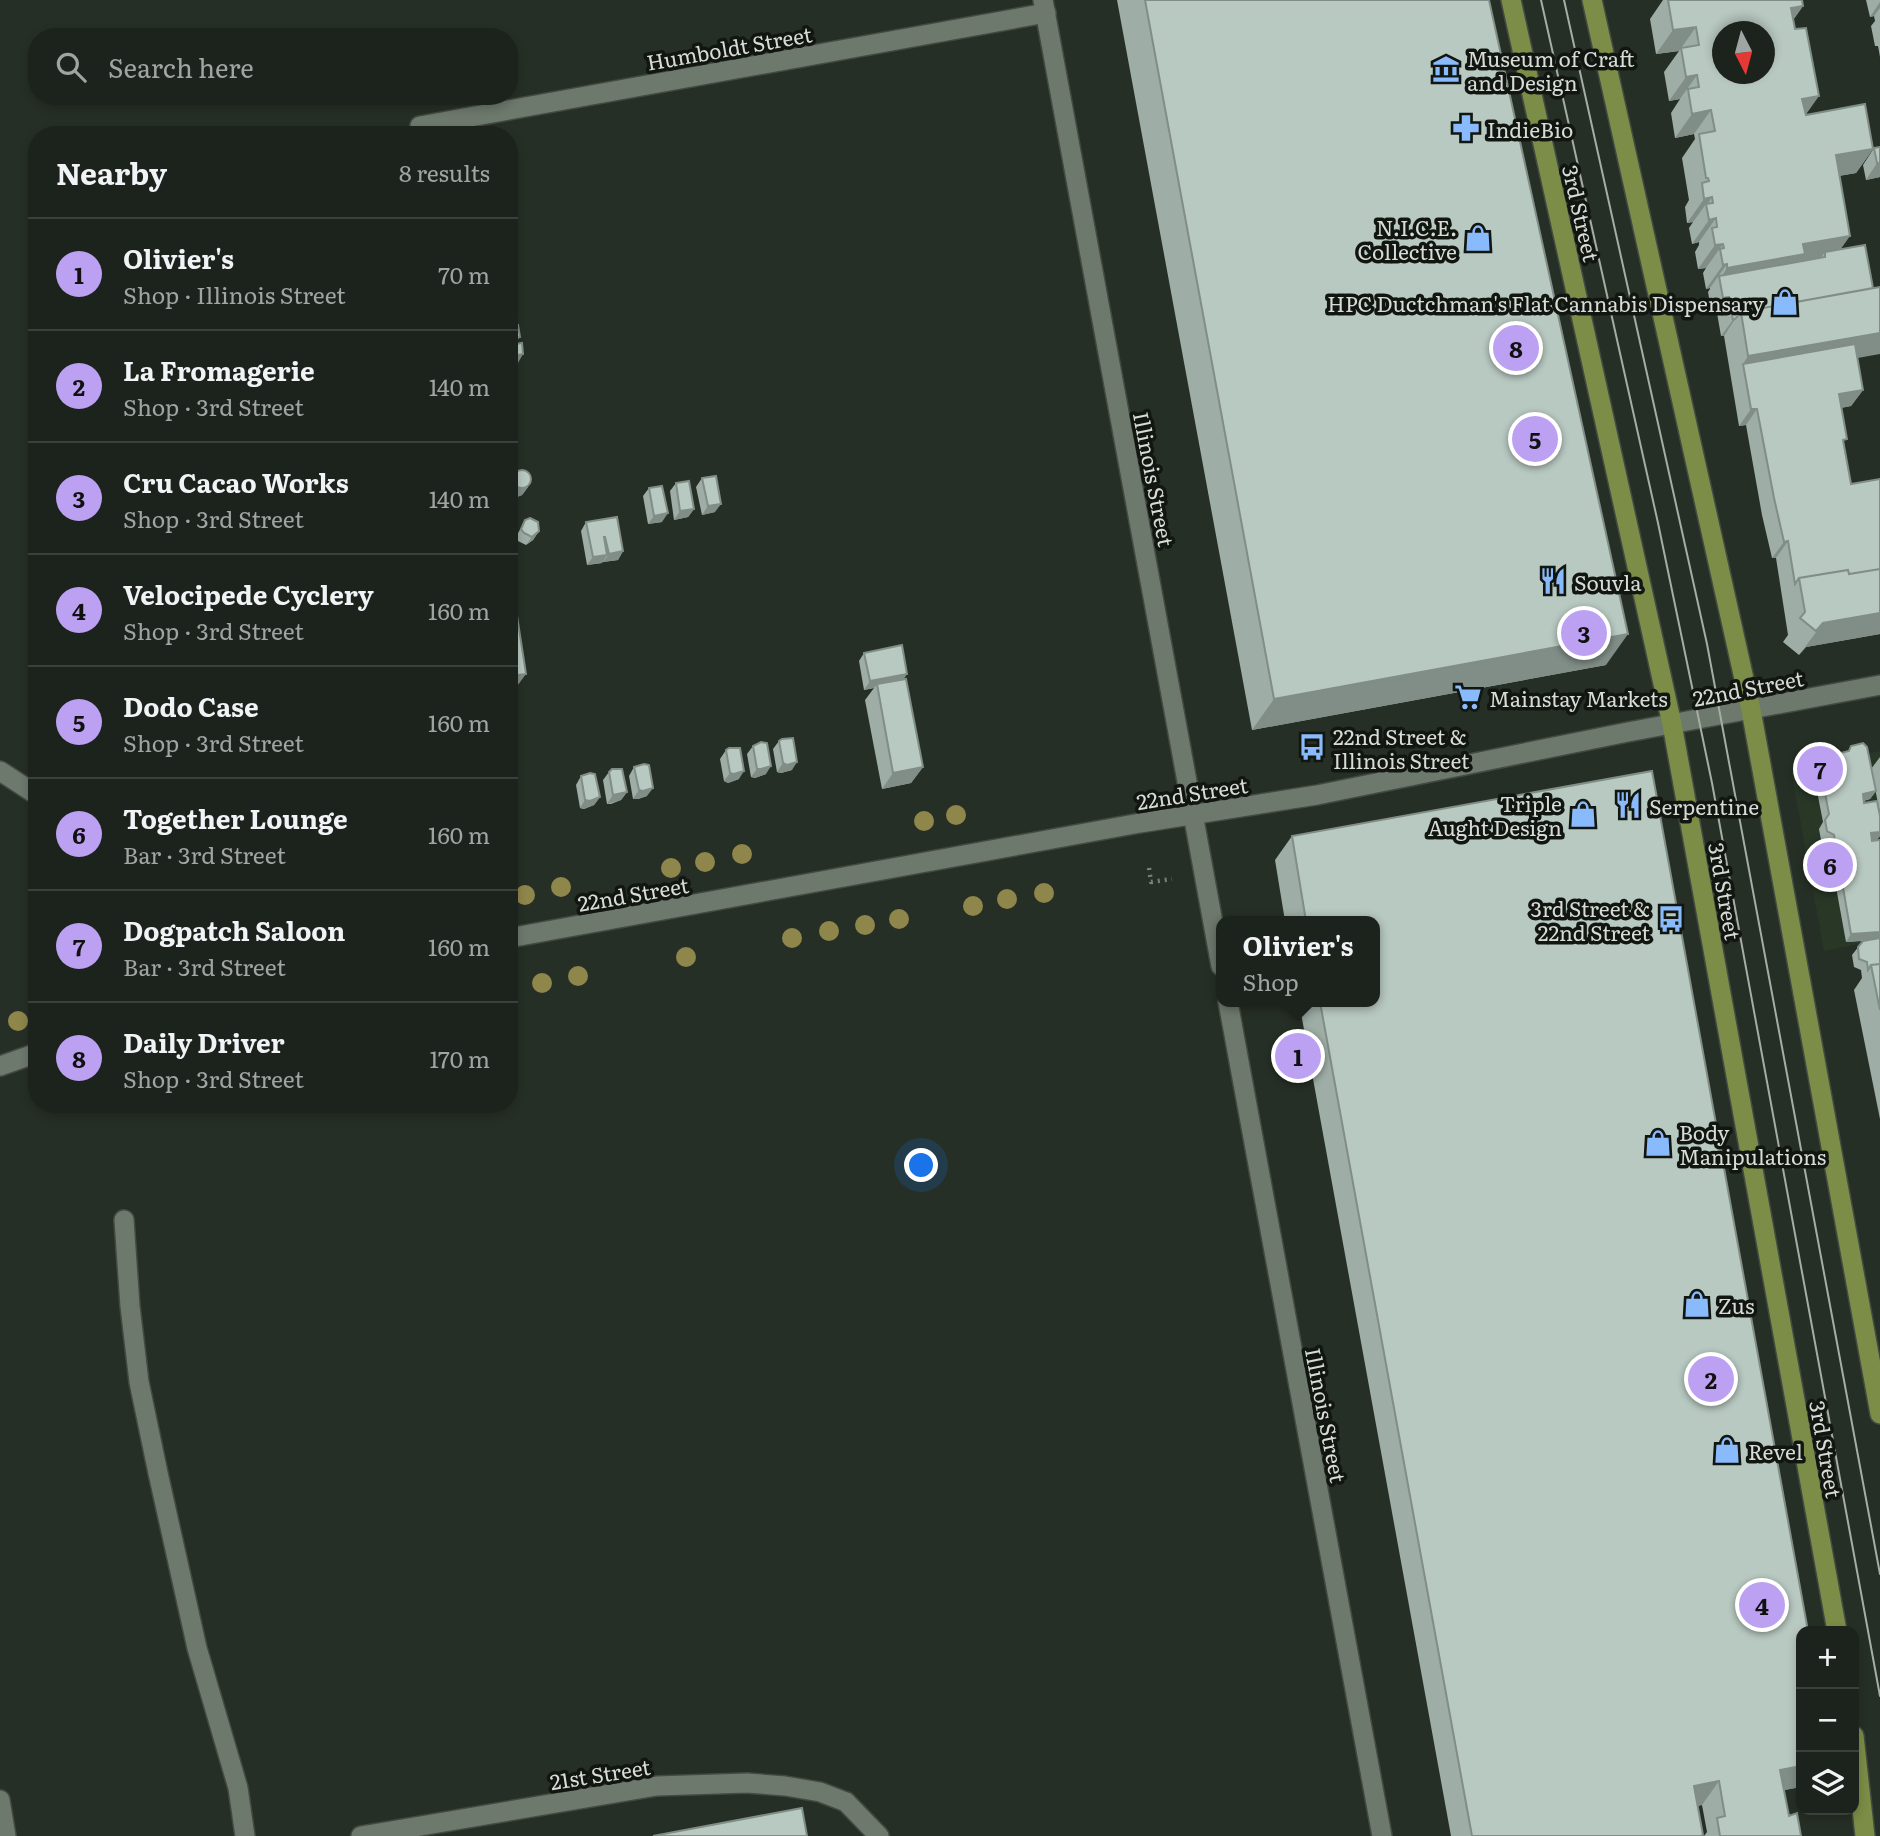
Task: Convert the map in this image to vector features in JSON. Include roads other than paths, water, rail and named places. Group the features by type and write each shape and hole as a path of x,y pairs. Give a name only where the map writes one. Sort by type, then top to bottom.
{"main road":[{"name":"3rd Street","path":"1511,0 1672,724 1836,1626"},
{"path":"1592,0 1751,710 1880,1414"},
{"path":"1856,1752 1865,1836"}],"street":[{"name":"Humboldt Street","path":"420,126 1044,7"},
{"name":"Illinois Street","path":"1044,7 1216,939"},
{"name":"22nd Street","path":"518,937 1193,814 1317,795 1880,685"},
{"path":"0,771 28,789"},
{"name":"Illinois Street","path":"1229,1007 1382,1836"},
{"path":"0,1066 28,1056"},
{"path":"124,1220 139,1382 197,1648 238,1788 245,1836"},
{"name":"21st Street","path":"361,1836 657,1786 747,1783 820,1792 846,1802 879,1836"},
{"path":"0,1800 6,1836"}],"tram line":[{"path":"1541,0 1658,523 1712,783 1880,1696"},
{"path":"1564,0 1707,644 1880,1574"}],"place":[{"name":"Museum of Craft and Design","path":"1446,69"},
{"name":"IndieBio","path":"1466,128"},
{"name":"N.I.C.E. Collective","path":"1478,238"},
{"name":"HPC Ductchman's Flat Cannabis Dispensary","path":"1785,302"},
{"name":"Daily Driver","path":"1516,348"},
{"name":"Dodo Case","path":"1535,439"},
{"name":"Souvla","path":"1553,581"},
{"name":"Cru Cacao Works","path":"1584,633"},
{"name":"Mainstay Markets","path":"1468,697"},
{"name":"22nd Street & Illinois Street","path":"1312,747"},
{"name":"Dogpatch Saloon","path":"1820,769"},
{"name":"Serpentine","path":"1628,805"},
{"name":"Triple Aught Design","path":"1583,814"},
{"name":"Together Lounge","path":"1830,865"},
{"name":"3rd Street & 22nd Street","path":"1671,919"},
{"name":"Olivier's","path":"1298,1056"},
{"name":"Body Manipulations","path":"1658,1143"},
{"name":"Zus","path":"1697,1304"},
{"name":"La Fromagerie","path":"1711,1379"},
{"name":"Revel","path":"1727,1450"},
{"name":"Velocipede Cyclery","path":"1762,1605"}]}
